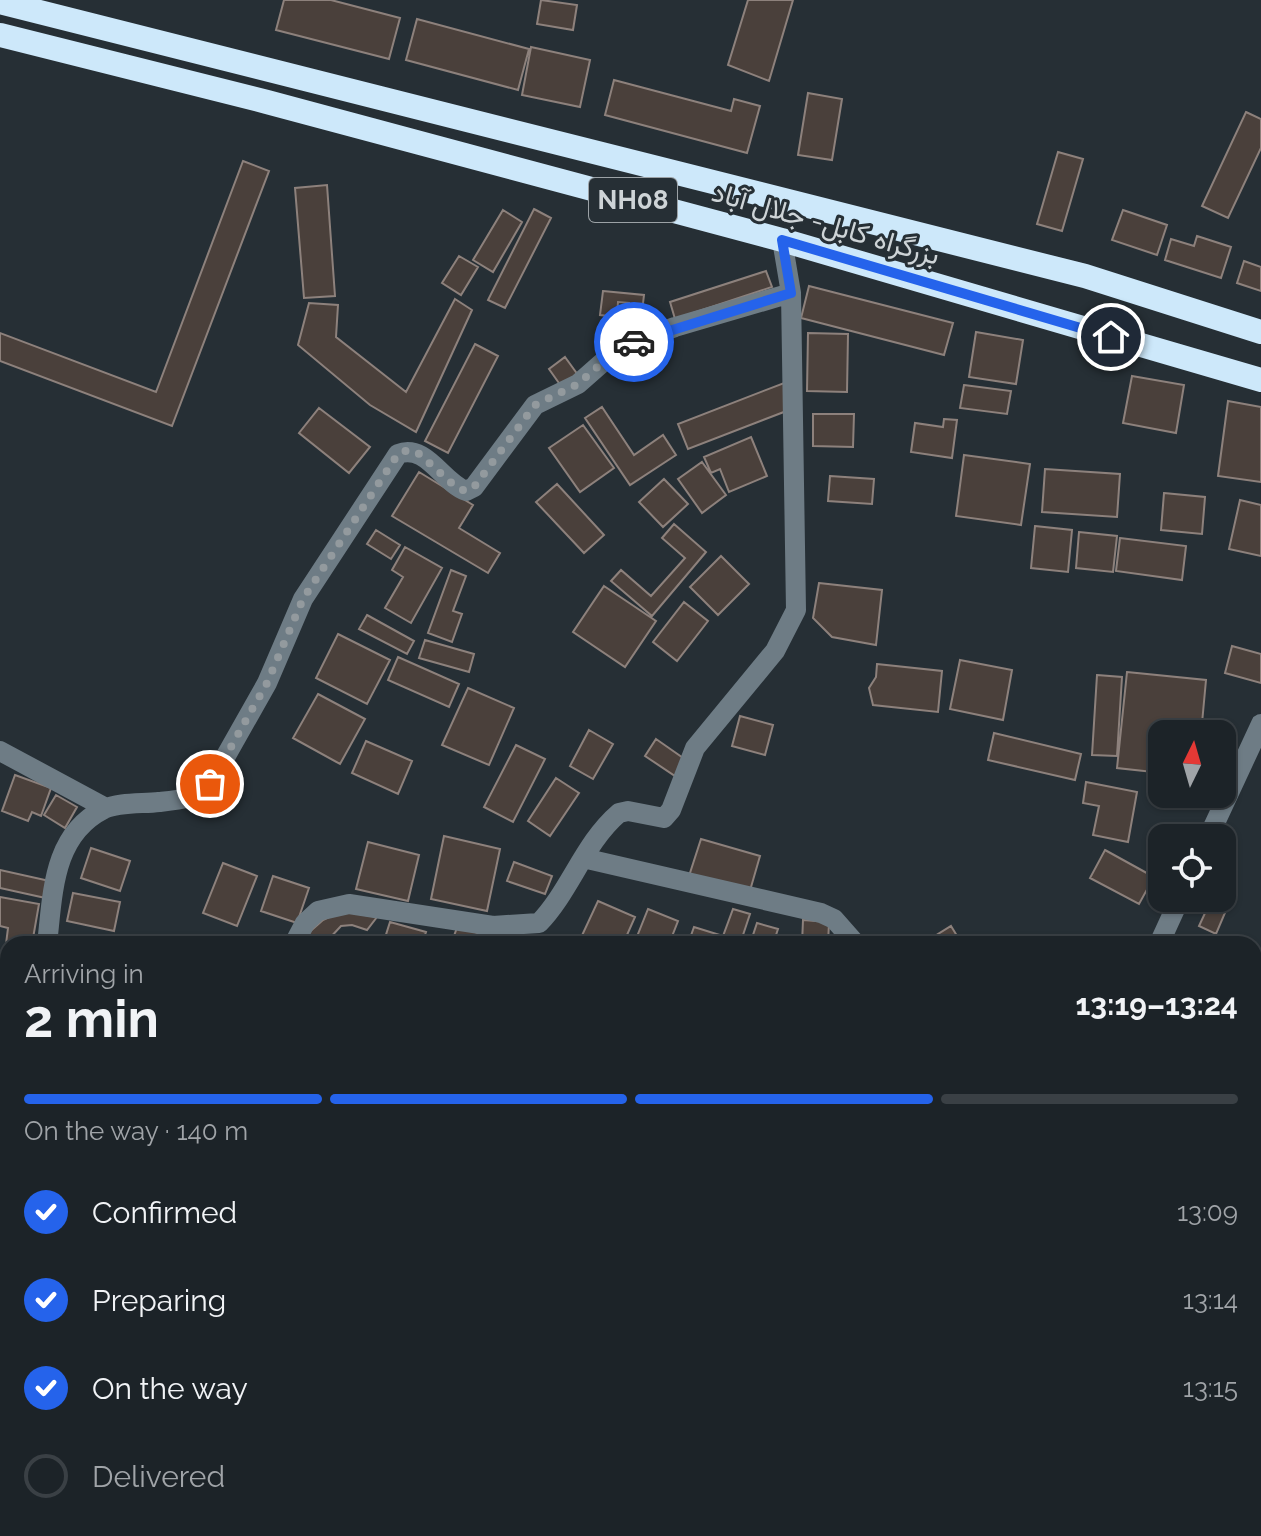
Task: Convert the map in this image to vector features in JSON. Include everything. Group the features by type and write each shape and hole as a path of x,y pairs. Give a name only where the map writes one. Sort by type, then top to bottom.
{"highway":[{"name":"بزرگراه کابل- جلال آباد","path":"0,2 1085,276 1261,332"},
{"name":"بزرگراه کابل- جلال آباد","path":"0,35 267,102 782,240 1261,380"}],"street":[{"path":"298,936 305,923 318,911 349,904 493,926 539,923 551,910 583,858 619,813 628,811 664,818 671,810 695,748 775,651 796,610 791,293 782,240"},
{"path":"48,936 57,863 77,829 106,808 185,799 200,794 210,784 267,683 303,599 398,454 408,450 417,452 457,488 466,491 474,487 535,405 578,384 620,347 675,327 791,293"},
{"path":"1215,824 1261,724"},
{"path":"0,751 106,808"},
{"path":"583,858 821,913 834,919 849,936"},
{"path":"1163,936 1174,912"}],"building":[{"path":"284,0 331,0 400,18 389,59 276,30"},
{"path":"541,0 577,5 573,30 537,24"},
{"path":"748,0 793,0 769,81 728,65"},
{"path":"417,19 529,49 518,90 406,60"},
{"path":"531,47 590,60 580,107 522,95"},
{"path":"614,80 731,111 734,99 760,106 747,153 605,115"},
{"path":"808,93 842,99 832,160 798,155"},
{"path":"1246,112 1261,119 1261,148 1228,218 1202,206"},
{"path":"1058,152 1083,159 1062,231 1037,224"},
{"path":"243,161 269,171 172,426 0,361 0,333 156,392"},
{"path":"327,185 335,296 304,298 295,188"},
{"path":"534,209 551,218 505,308 488,300"},
{"path":"503,210 522,222 493,272 473,260"},
{"path":"1123,210 1167,225 1157,255 1112,240"},
{"path":"1197,236 1231,247 1221,278 1165,260 1171,239 1194,246"},
{"path":"459,256 478,267 461,295 442,283"},
{"path":"1244,261 1261,267 1261,291 1237,283"},
{"path":"766,271 772,287 675,319 670,302"},
{"path":"809,286 953,323 944,355 801,318"},
{"path":"603,291 644,295 641,320 627,318 629,303 618,302 617,317 600,315"},
{"path":"455,299 472,310 416,432 370,405 298,345 309,303 338,305 336,337 406,392"},
{"path":"976,332 1023,340 1016,384 969,377"},
{"path":"808,333 848,334 847,392 807,391"},
{"path":"475,344 498,356 448,453 425,441"},
{"path":"565,357 578,375 561,386 549,369"},
{"path":"1132,376 1184,385 1176,433 1123,423"},
{"path":"784,383 789,410 688,449 678,424"},
{"path":"964,385 1011,391 1007,414 960,408"},
{"path":"1228,401 1261,407 1261,482 1218,476"},
{"path":"602,407 634,455 663,435 676,455 630,485 585,418"},
{"path":"319,408 370,447 349,473 299,433"},
{"path":"813,414 854,414 853,447 813,446"},
{"path":"944,419 957,420 952,458 911,452 915,423 943,427"},
{"path":"583,425 614,468 580,492 549,448"},
{"path":"751,437 767,476 729,492 720,469 711,473 704,457"},
{"path":"964,455 1030,464 1021,525 956,516"},
{"path":"702,462 726,495 702,513 678,479"},
{"path":"1045,469 1120,474 1117,517 1042,512"},
{"path":"419,472 473,505 459,528 500,553 488,573 392,516"},
{"path":"830,476 874,479 872,504 828,501"},
{"path":"664,479 688,504 663,527 639,502"},
{"path":"557,484 604,535 584,553 536,502"},
{"path":"1164,493 1205,497 1202,534 1161,530"},
{"path":"1240,500 1261,505 1261,556 1229,549"},
{"path":"674,524 706,552 652,616 611,581 621,570 651,596 685,558 662,538"},
{"path":"1035,526 1072,530 1068,572 1031,568"},
{"path":"376,530 400,545 391,559 367,544"},
{"path":"1079,532 1117,536 1113,572 1076,568"},
{"path":"1120,538 1186,546 1182,580 1116,571"},
{"path":"405,547 442,568 411,623 385,608 403,577 392,570"},
{"path":"721,556 749,584 718,615 690,587"},
{"path":"451,570 466,576 453,611 462,614 452,642 428,633"},
{"path":"819,583 882,590 876,645 832,637 813,618"},
{"path":"604,586 656,621 625,667 573,632"},
{"path":"684,602 708,621 677,661 653,642"},
{"path":"367,615 414,641 407,654 359,629"},
{"path":"338,634 390,660 367,704 316,678"},
{"path":"425,640 474,654 469,672 419,658"},
{"path":"1232,646 1261,654 1261,683 1225,673"},
{"path":"398,657 459,684 449,707 388,680"},
{"path":"960,660 1012,670 1003,720 950,709"},
{"path":"877,664 942,671 938,712 873,705 869,688 876,677"},
{"path":"1127,672 1206,680 1202,720 1148,720 1148,771 1117,768"},
{"path":"1097,675 1122,677 1117,756 1092,755"},
{"path":"468,688 514,708 489,765 442,745"},
{"path":"318,694 365,719 340,764 293,738"},
{"path":"740,716 773,725 765,755 732,746"},
{"path":"589,730 613,744 593,779 570,766"},
{"path":"994,733 1081,754 1075,780 988,760"},
{"path":"656,739 686,760 675,776 645,756"},
{"path":"366,741 412,761 398,794 352,773"},
{"path":"516,745 545,759 513,822 484,807"},
{"path":"15,775 51,788 41,816 32,812 28,821 2,811"},
{"path":"556,778 579,793 550,836 528,821"},
{"path":"1086,782 1137,792 1128,842 1093,835 1099,806 1083,803"},
{"path":"56,795 77,807 65,828 44,815"},
{"path":"444,836 500,849 487,911 431,899"},
{"path":"701,839 760,856 749,894 689,876"},
{"path":"368,842 419,855 408,901 356,889"},
{"path":"91,848 130,861 120,891 81,878"},
{"path":"1105,850 1148,874 1148,888 1139,904 1090,878"},
{"path":"514,862 552,876 545,894 507,881"},
{"path":"223,863 257,876 237,926 203,913"},
{"path":"0,870 54,882 50,899 0,888"},
{"path":"273,876 309,888 297,923 261,911"},
{"path":"73,893 120,902 114,931 67,921"},
{"path":"0,897 39,904 33,936 7,936 8,928 0,926"},
{"path":"598,901 635,917 627,936 582,936"},
{"path":"648,909 678,921 672,936 637,936"},
{"path":"733,909 750,914 743,936 723,936"},
{"path":"341,911 377,917 367,930 352,925 341,926 332,936 306,935 323,920"},
{"path":"1206,912 1225,912 1216,934 1199,926"},
{"path":"803,920 829,922 828,936 802,936"},
{"path":"390,922 426,932 425,936 386,936"},
{"path":"757,923 778,929 776,936 753,936"},
{"path":"458,925 485,936 454,936"},
{"path":"951,926 957,936 935,936"},
{"path":"694,927 723,936 691,936"}],"way so far":[{"path":"210,784 267,683 303,599 398,454 408,450 417,452 457,488 466,491 474,487 535,405 578,384 620,347 634,342"}],"route":[{"path":"634,342 791,293 782,240 1111,337"}]}
